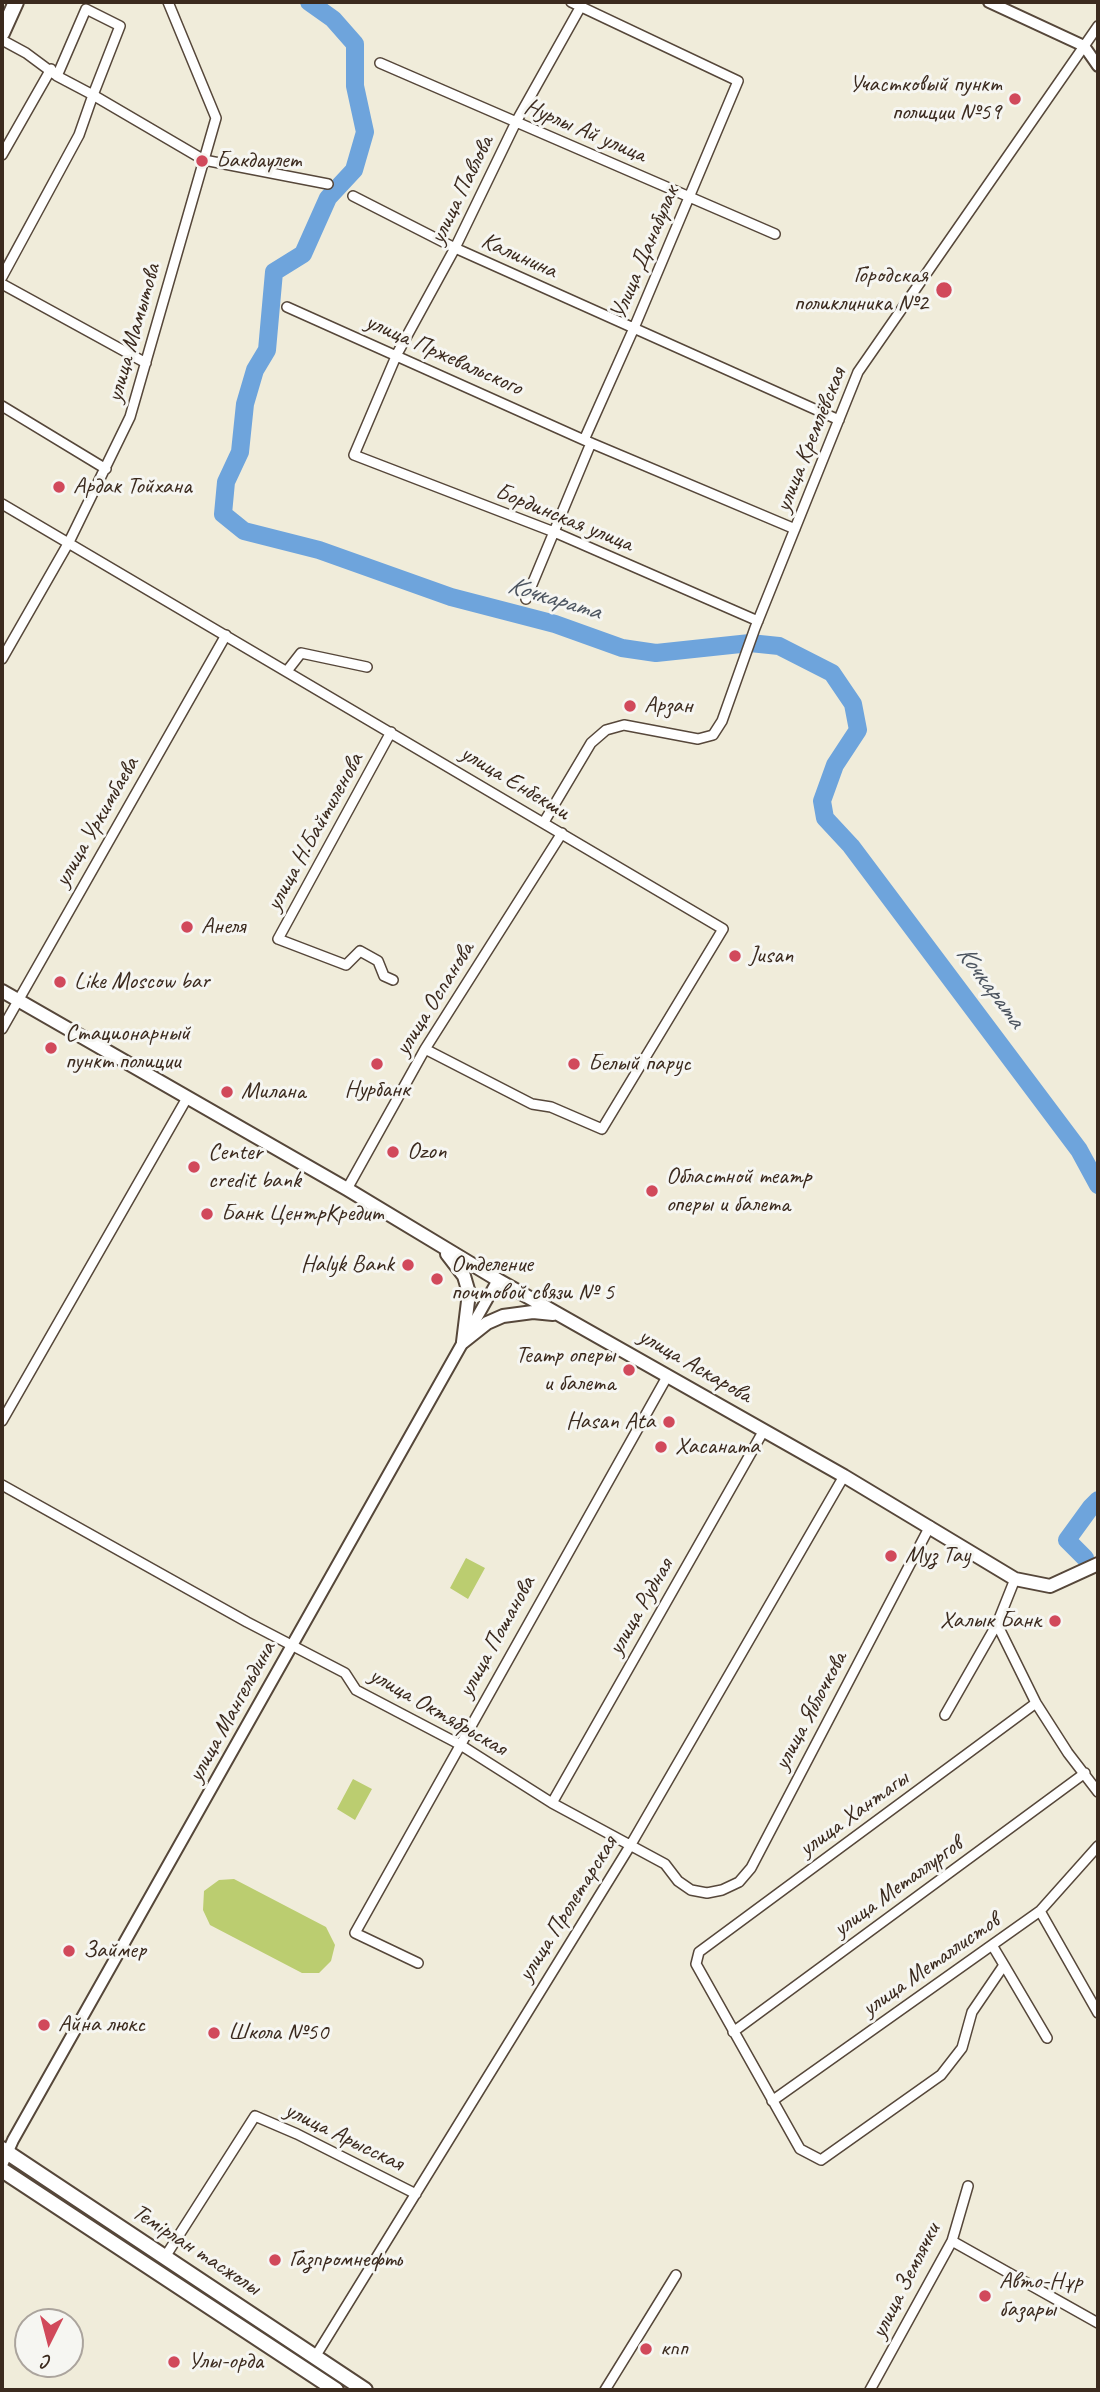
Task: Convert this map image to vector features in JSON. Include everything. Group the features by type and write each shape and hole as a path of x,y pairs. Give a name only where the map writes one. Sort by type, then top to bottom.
{"main road":[{"path":"2,33 16,2"},
{"name":"улица Аскарова","path":"2,991 346,1189 498,1280 844,1476 1015,1579 1051,1586 1098,1564"},
{"path":"440,1245 464,1276 468,1293 463,1342"},
{"path":"463,1342 486,1323 502,1316 533,1312 561,1314"},
{"name":"Темірлан тасжолы","path":"3,2159 165,2257 365,2390"},
{"name":"Темірлан тасжолы","path":"3,2159 336,2390"}],"street":[{"name":"улица Мамытова","path":"2,659 69,542 130,417 216,118 169,2"},
{"path":"571,2 581,6"},
{"path":"989,2 1084,46 1098,66"},
{"name":"Улица Данабулак","path":"526,599 634,328 738,81 581,6"},
{"name":"улица Павлова","path":"354,455 397,354 455,248 516,122 581,6"},
{"path":"2,155 54,73 86,9 120,26 79,135 2,277"},
{"name":"улица Кремлёвская","path":"544,822 591,743 606,730 624,725 698,739 713,735 722,721 758,621 858,372 1098,26"},
{"path":"2,40 204,160 328,184"},
{"name":"Нурлы Ай улица","path":"380,63 775,234"},
{"name":"Калинина","path":"352,196 455,248 839,420"},
{"path":"2,284 146,363"},
{"name":"улица Пржевальского","path":"287,307 588,441 795,529"},
{"path":"2,405 106,469"},
{"name":"Бординская улица","path":"354,455 554,533 758,621"},
{"name":"улица Енбекши","path":"2,504 723,929 602,1129 551,1107 531,1104 425,1049"},
{"name":"улица Уркимбаева","path":"2,1029 226,635"},
{"path":"287,671 301,653 366,667"},
{"name":"улица Н.Байтиленова","path":"391,732 278,939 346,965 360,951 378,961 384,976 393,980"},
{"name":"улица Оспанова","path":"346,1189 425,1049 562,833"},
{"path":"2,1421 187,1098"},
{"name":"улица Мангельдина","path":"3,2159 498,1280"},
{"name":"улица Пошанова","path":"418,1963 355,1933 668,1375"},
{"name":"улица Рудная","path":"552,1802 764,1430"},
{"name":"улица Пролетарская","path":"316,2357 630,1846 844,1476"},
{"name":"улица Октябрьская","path":"2,1485 247,1622 345,1673 356,1690 459,1744 552,1802 665,1864 678,1881 691,1890 707,1893"},
{"name":"улица Яблочкова","path":"707,1893 739,1882 751,1868 930,1526"},
{"path":"945,1715 997,1624 1015,1579"},
{"path":"997,1624 1036,1703 1068,1753 1098,1791"},
{"name":"улица Хантагы","path":"733,2032 696,1964 696,1957 1036,1703"},
{"name":"улица Металлургов","path":"733,2032 1085,1773"},
{"name":"улица Металлистов","path":"772,2101 1040,1911 1098,1846"},
{"path":"1040,1911 1098,2013"},
{"path":"992,1945 1047,2038"},
{"path":"733,2032 800,2149 821,2160 942,2075 962,2048 972,2012 1004,1965"},
{"name":"улица Арысская","path":"165,2257 255,2116 297,2134 416,2194"},
{"name":"улица Землячки","path":"870,2390 952,2241 968,2186"},
{"path":"952,2241 1098,2323"},
{"path":"605,2390 676,2275"}],"green space":[{"path":"466,1558 485,1568 468,1599 450,1588"},
{"path":"353,1779 372,1789 355,1820 337,1809"},
{"path":"234,1879 326,1927 335,1945 331,1961 319,1973 302,1973 210,1925 203,1910 204,1891 219,1880"}],"waterway":[{"name":"Кочкарата","path":"309,2 333,19 355,44 355,86 365,132 354,170 328,198 303,254 274,272 267,350 255,370 245,404 240,452 226,482 223,514 244,531 319,550 451,597 555,624 622,648 656,653 750,643 779,646 832,673 853,704 858,730 835,765 822,801 825,818 851,846 1079,1150 1098,1185"},
{"name":"Кочкарата","path":"1085,1558 1067,1540 1098,1500"}],"place":[{"name":"Участковый пункт полиции №59","path":"1015,99"},
{"name":"Бакдаулет","path":"202,161"},
{"name":"Городская поликлиника №2","path":"944,290"},
{"name":"Ардак Тойхана","path":"59,487"},
{"name":"Арзан","path":"630,706"},
{"name":"Анеля","path":"187,927"},
{"name":"Jusan","path":"735,956"},
{"name":"Like Moscow bar","path":"60,982"},
{"name":"Стационарный пункт полиции","path":"51,1048"},
{"name":"Нурбанк","path":"377,1064"},
{"name":"Белый парус","path":"574,1064"},
{"name":"Милана","path":"227,1092"},
{"name":"Ozon","path":"393,1152"},
{"name":"Center credit bank","path":"194,1167"},
{"name":"Областной театр оперы и балета","path":"652,1191"},
{"name":"Банк ЦентрКредит","path":"207,1214"},
{"name":"Halyk Bank","path":"408,1265"},
{"name":"Отделение почтовой связи № 5","path":"437,1279"},
{"name":"Театр оперы и балета","path":"629,1370"},
{"name":"Hasan Ata","path":"669,1422"},
{"name":"Хасаната","path":"661,1447"},
{"name":"Муз Тау","path":"891,1556"},
{"name":"Халык Банк","path":"1055,1621"},
{"name":"Займер","path":"69,1951"},
{"name":"Айна люкс","path":"44,2025"},
{"name":"Школа №50","path":"214,2033"},
{"name":"Газпромнефть","path":"275,2260"},
{"name":"Авто-Нұр базары","path":"985,2296"},
{"name":"кпп","path":"646,2349"},
{"name":"Улы-орда","path":"174,2362"}]}
